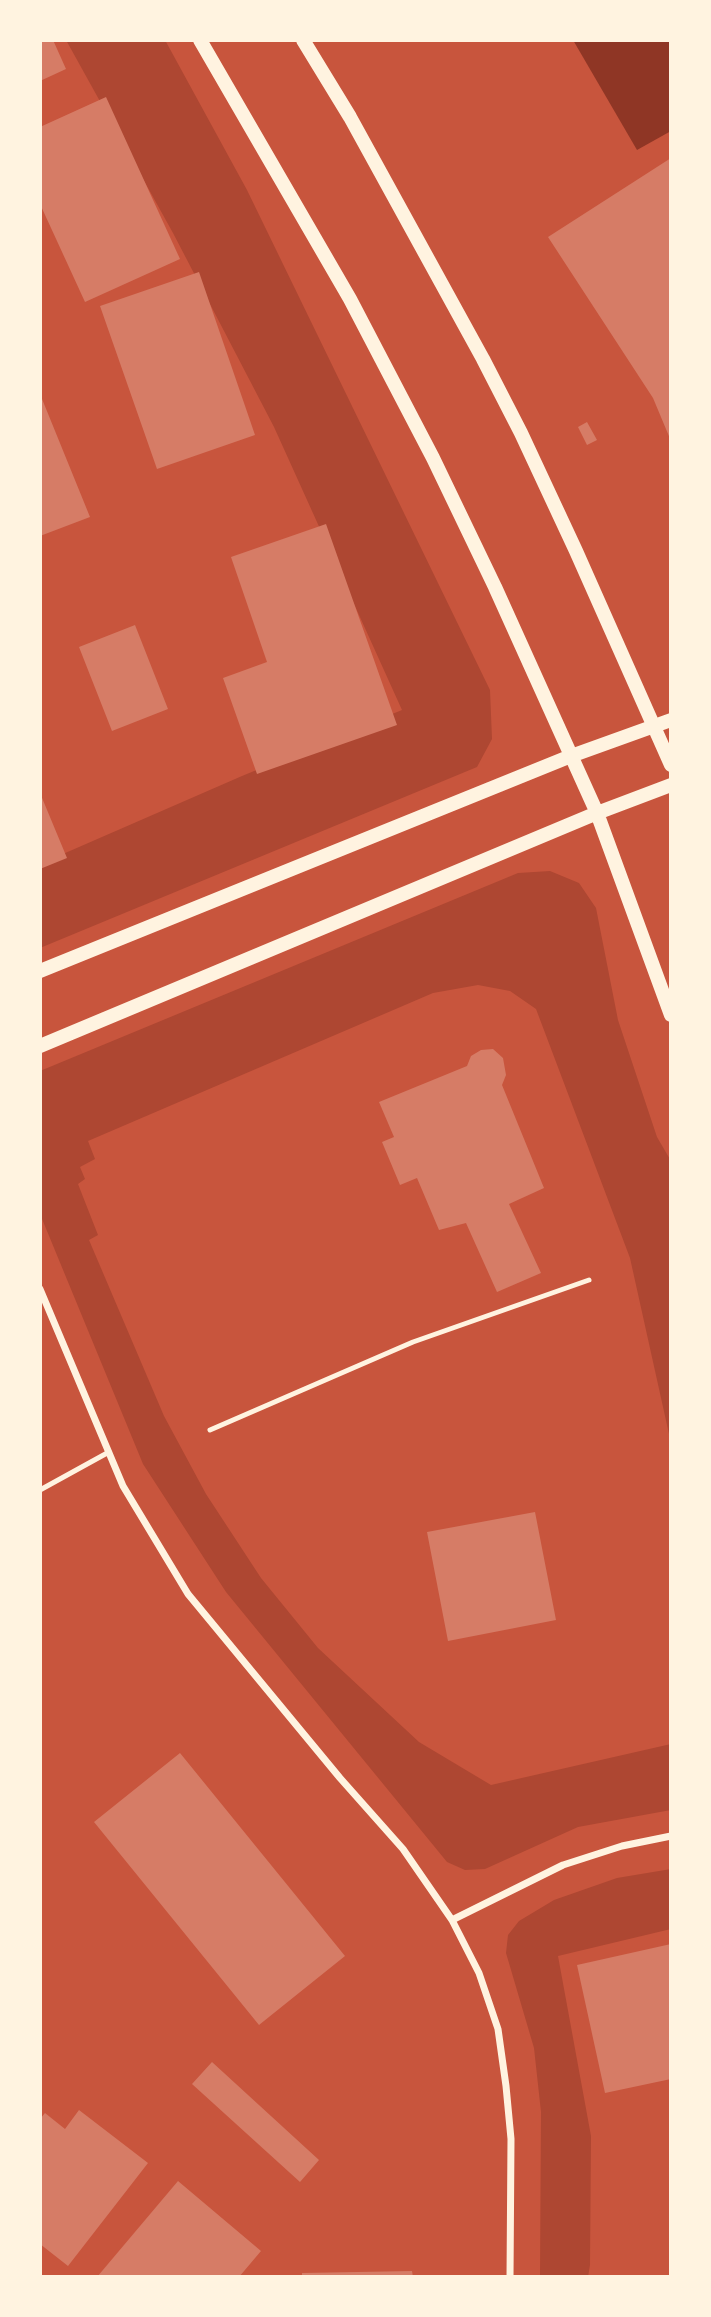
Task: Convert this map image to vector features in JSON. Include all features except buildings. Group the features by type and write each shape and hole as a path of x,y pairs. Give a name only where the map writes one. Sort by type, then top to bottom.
{"main road":[{"path":"200,40 350,299 408,407 495,587 597,813 671,1015"},
{"path":"303,40 350,117 521,433 671,765"},
{"path":"40,971 571,756 671,720"},
{"path":"40,1046 597,813 671,785"}],"street":[{"path":"40,1289 123,1486 188,1594 340,1778 403,1849 452,1920 479,1973 498,2029 511,2139 510,2277"},
{"path":"452,1920 563,1865 622,1846 671,1836"}],"lane":[{"path":"210,1430 413,1342 589,1280"},
{"path":"40,1490 109,1452"}],"shaded area":[{"path":"66,40 165,40 247,190 490,690 492,739 477,767 40,948 40,864 402,710 274,427 173,233"},
{"path":"573,40 671,40 671,131 637,150"},
{"path":"550,871 579,883 596,908 618,1020 657,1137 671,1161 671,1443 630,1258 536,1009 510,991 478,985 433,993 88,1141 95,1159 80,1167 85,1179 78,1184 98,1235 89,1240 164,1416 206,1494 261,1578 318,1648 419,1742 491,1785 671,1744 671,1810 578,1827 485,1869 465,1870 447,1862 226,1592 143,1464 40,1214 40,1071 518,873"},
{"path":"671,1869 671,1929 558,1956 591,2136 590,2265 588,2277 540,2277 541,2112 534,2048 506,1953 508,1935 519,1921 554,1900 617,1878"}]}
